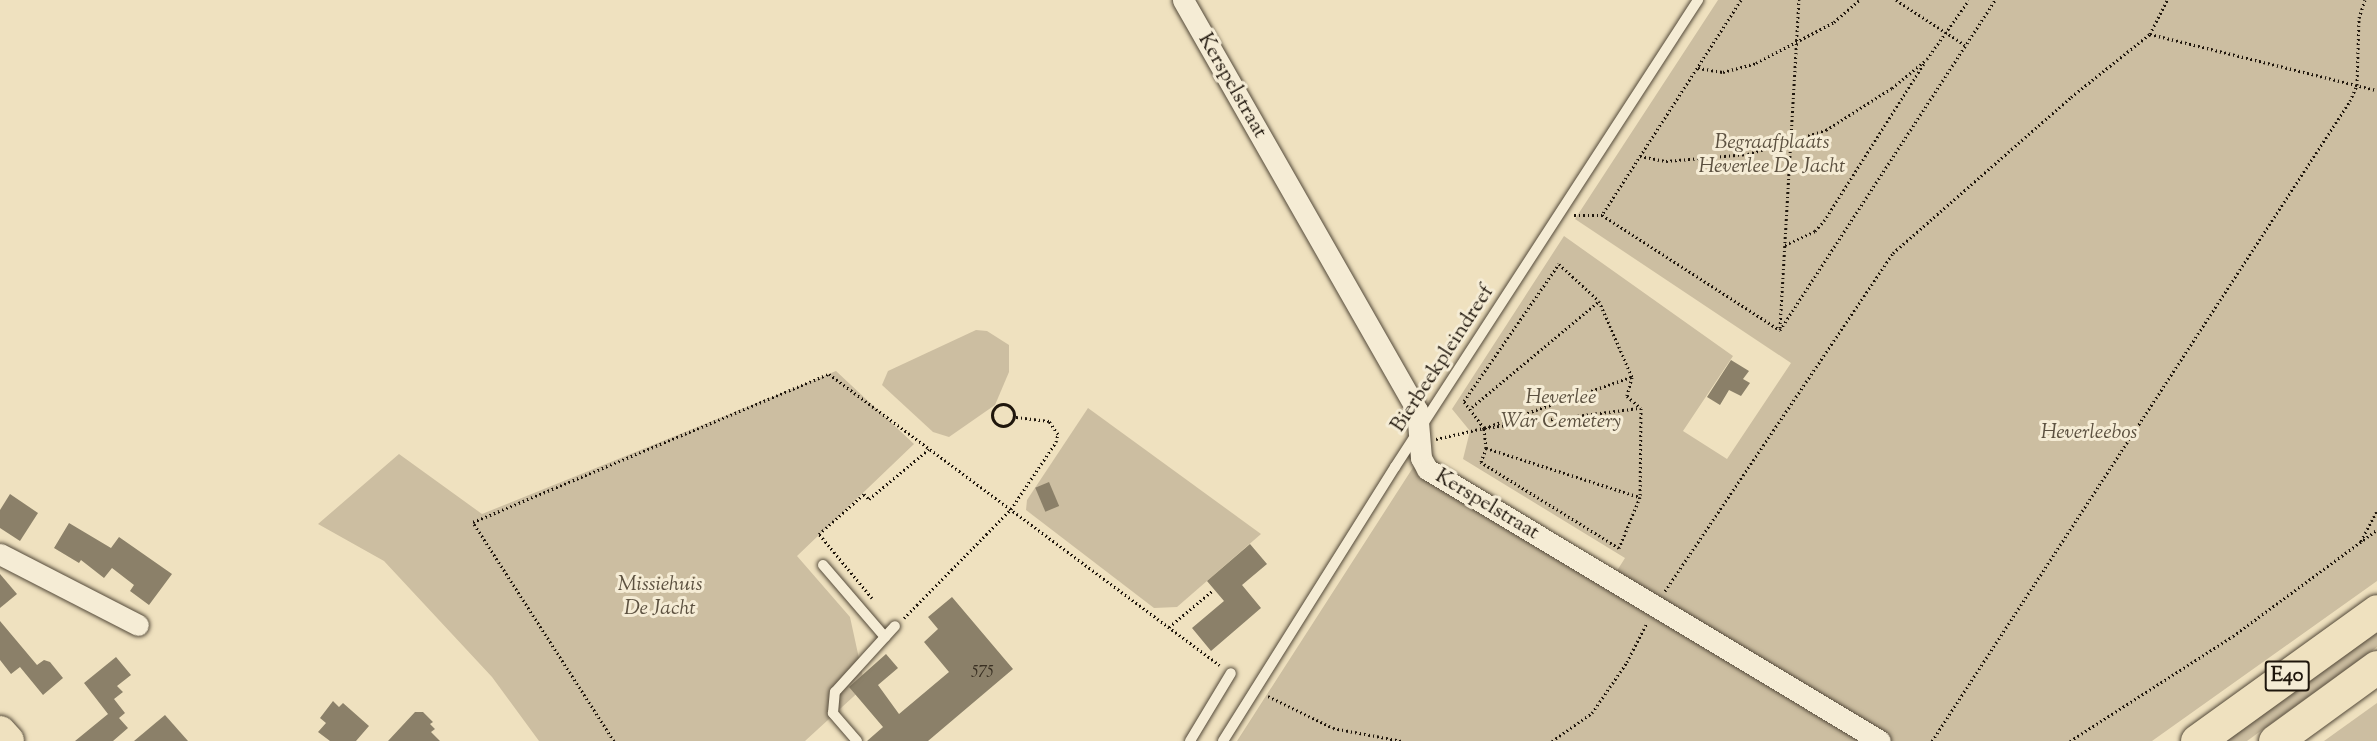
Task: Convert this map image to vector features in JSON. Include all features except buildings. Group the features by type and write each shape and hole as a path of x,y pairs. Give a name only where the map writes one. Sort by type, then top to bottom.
{"highway":[{"name":"E40","path":"2197,741 2377,611"},
{"name":"E40","path":"2275,741 2377,667"}],"main road":[{"path":"0,732 8,741"}],"street":[{"name":"Kerspelstraat","path":"1183,0 1417,410 1421,435 1421,458 1427,469 1656,604 1880,741"},
{"path":"0,554 138,625"}],"lane":[{"name":"Bierbeekpleindreef","path":"1223,741 1698,0"},
{"path":"823,565 885,637"},
{"path":"857,741 833,713 835,692 895,626"},
{"path":"1190,741 1231,673"}],"path":[{"path":"1602,215 1742,0"},
{"path":"1780,330 1799,0"},
{"path":"1698,68 1724,72 1756,63 1796,45 1834,22 1859,0"},
{"path":"1896,0 1965,45"},
{"path":"1785,245 1815,231 1824,221 1927,59 1969,0"},
{"path":"1780,330 1995,0"},
{"path":"1552,741 1592,713 1627,662 1656,604 1893,253 2071,97 2150,34 2168,0"},
{"path":"1932,741 2357,85 2360,18 2365,0"},
{"path":"2150,34 2377,90"},
{"path":"1640,156 1666,161 1703,160 1748,154 1791,143 1856,113 1927,59"},
{"path":"1560,215 1602,215 1780,330"},
{"path":"1559,264 1599,301 1632,377 1627,396 1641,408 1640,497 1619,548 1481,462 1486,448 1484,428 1472,407 1464,401 1559,264"},
{"path":"1472,407 1599,301"},
{"path":"614,741 473,522 829,374 1231,673"},
{"path":"1484,428 1632,377"},
{"path":"997,405 1009,405 1015,417 1011,424 1000,426 994,422 993,411 997,405"},
{"path":"1421,435 1641,408"},
{"path":"929,449 869,499 864,494 819,534 895,626 1011,509 1058,434 1049,421 1015,417"},
{"path":"1486,448 1640,497"},
{"path":"2360,543 2377,511"},
{"path":"2070,741 2233,636 2377,530"},
{"path":"1169,627 1212,591"},
{"path":"1256,691 1333,728 1402,741"}],"green space":[{"name":"Heverleebos","path":"1718,0 2377,0 2377,581 2152,741 1237,741 1414,466 1608,585 1625,558 1463,459 1470,431 1452,409 1564,236 1733,356 1683,431 1727,459 1791,363 1575,219"},
{"path":"976,330 987,331 1009,345 1009,372 995,405 949,437 933,432 882,385 888,371"},
{"name":"Missiehuis De Jacht","path":"836,371 914,444 797,556 850,617 865,686 805,741 539,741 492,677 384,561 318,524 399,454 482,514"},
{"path":"1088,408 1261,534 1177,607 1154,608 1026,510 1027,500"},
{"path":"2377,631 2377,647 2247,741 2225,741"},
{"path":"2377,703 2377,741 2324,741"}],"park label":[{"name":"Begraafplaats Heverlee De Jacht","path":"1772,155"},
{"name":"Heverlee War Cemetery","path":"1561,410"}]}
